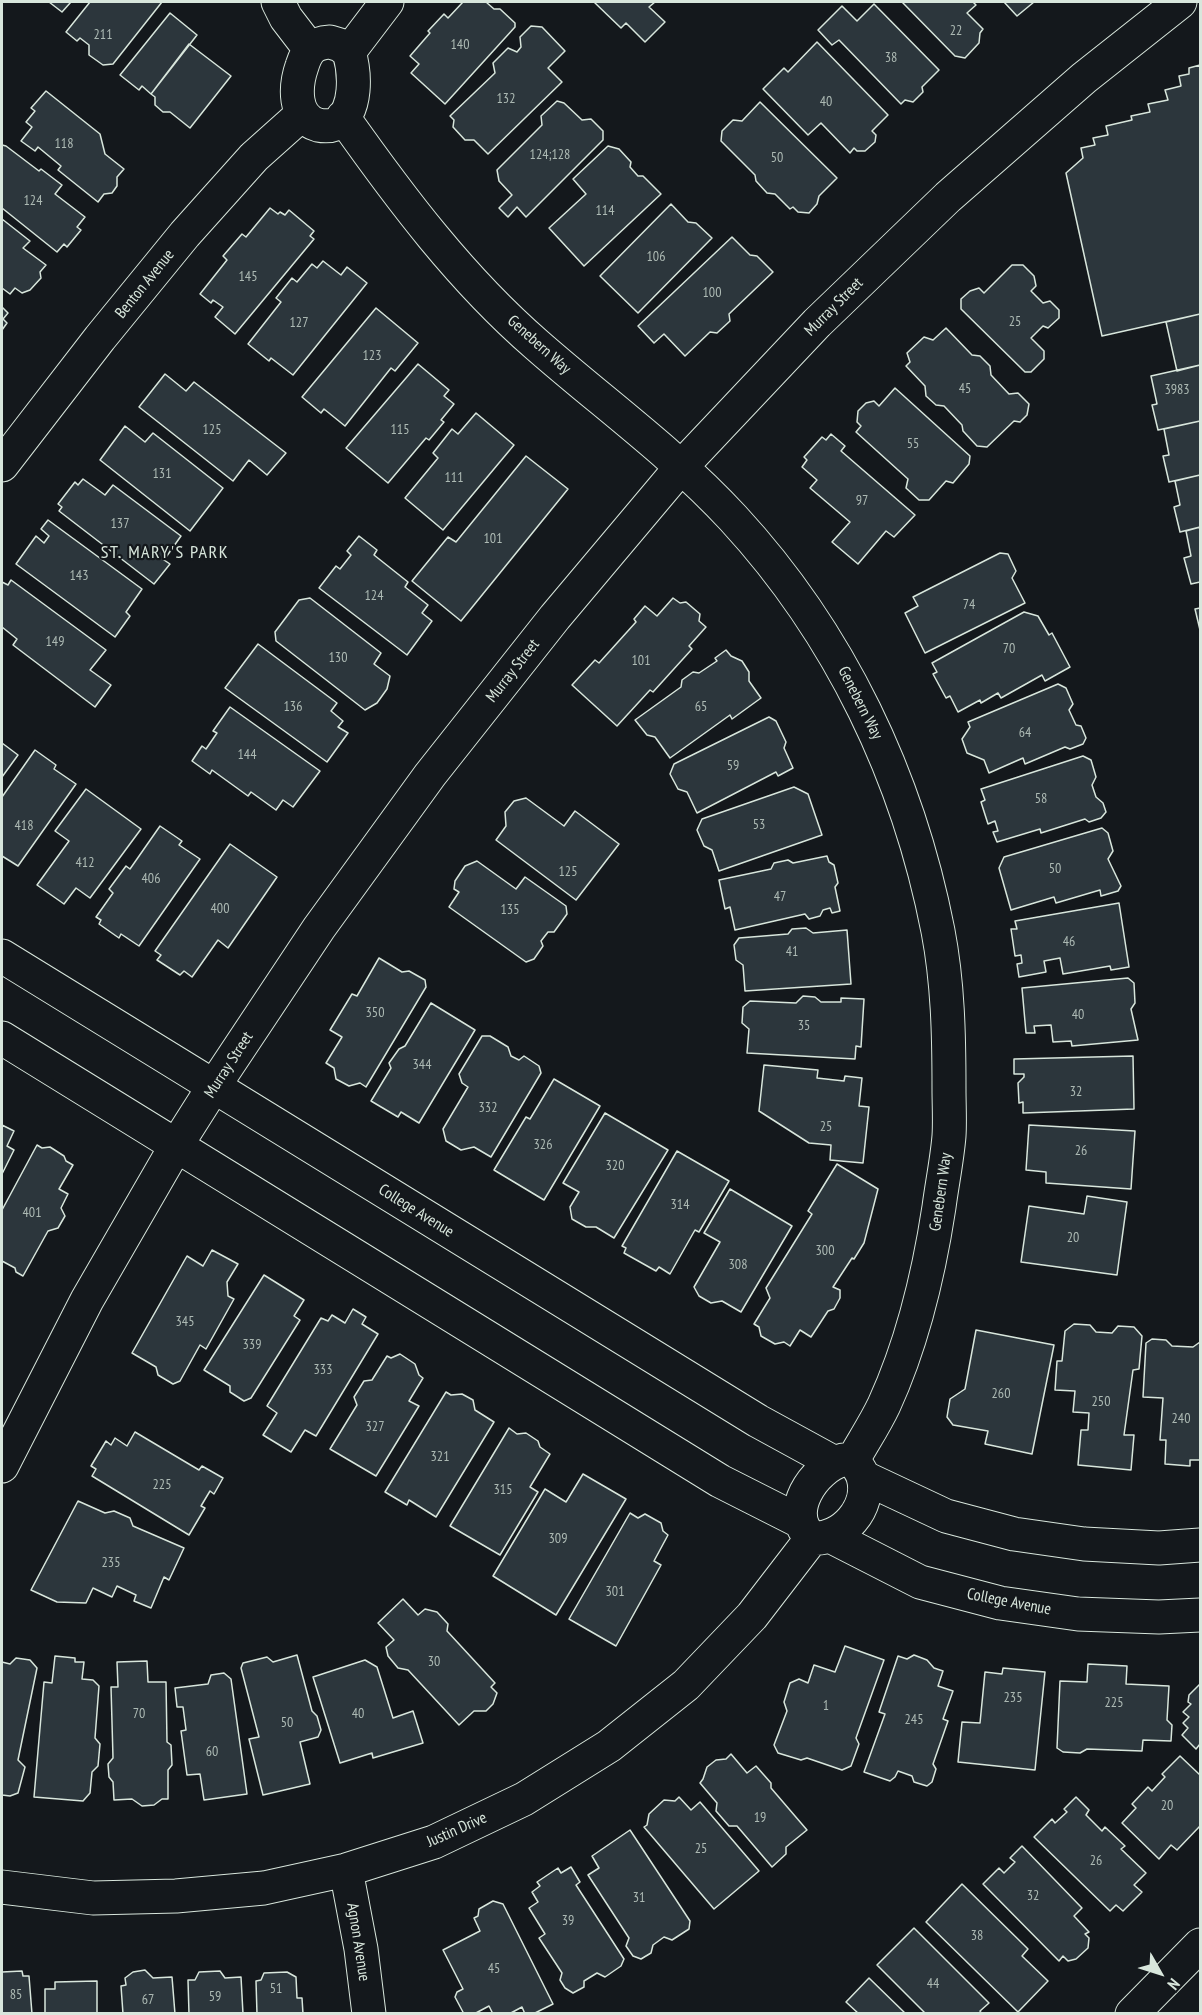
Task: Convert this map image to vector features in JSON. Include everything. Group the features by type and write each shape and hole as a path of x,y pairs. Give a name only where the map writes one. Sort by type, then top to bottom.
{"street":[{"path":"278,2 286,18 309,48"},
{"path":"349,52 387,2"},
{"name":"Murray Street","path":"2,1466 87,1300 176,1146 214,1086 319,928 430,775 555,617 682,466 817,323 948,197 1083,78 1180,2"},
{"path":"330,42 340,45 349,52 354,85 352,97 343,117 335,124 322,126 310,123 301,115 298,104 301,68 309,48 330,42"},
{"name":"Benton Avenue","path":"2,465 100,338 185,234 254,157 301,115"},
{"name":"Genebern Way","path":"343,117 390,184 435,241 485,296 535,344 682,466 734,518 787,582 836,655 880,740 918,841 939,934 949,1031 949,1137 934,1240 913,1328 884,1405 850,1466"},
{"name":"College Avenue","path":"2,956 758,1421 946,1516 1014,1534 1084,1544 1159,1548 1200,1545"},
{"name":"College Avenue","path":"2,1038 720,1482 814,1532 920,1582 1000,1603 1078,1614 1159,1617 1200,1615"},
{"path":"850,1466 864,1493 857,1513 844,1528 814,1532 801,1505 808,1488 820,1473 850,1466"},
{"name":"Justin Drive","path":"2,1887 93,1898 176,1896 264,1888 346,1870 434,1842 524,1799 609,1746 694,1676 752,1616 814,1532"},
{"name":"Agnon Avenue","path":"346,1870 361,1949 369,2013"},
{"path":"1132,2013 1200,1945"}],"building":[{"path":"49,2 71,2 62,12"},
{"path":"90,2 162,2 113,64 103,65 89,55 89,45 80,38 77,41 66,32"},
{"path":"463,2 486,2 494,9 500,9 515,23 515,27 445,104 411,73 419,64 410,56 444,14 448,18"},
{"path":"594,2 655,2 649,7 665,22 645,42 626,23 621,28"},
{"path":"902,2 973,2 976,5 967,13 983,29 979,43 965,58 955,56"},
{"path":"1004,2 1034,2 1017,16"},
{"path":"874,4 939,70 922,87 923,92 913,102 905,100 901,104 839,40 832,45 818,30 842,6 857,21"},
{"path":"170,13 197,35 151,94 142,86 139,90 120,75"},
{"path":"531,26 542,27 565,51 548,68 562,82 488,154 474,140 465,140 453,127 454,120 450,116 495,73 493,63 508,48 517,52 521,47 520,37"},
{"path":"817,42 888,115 872,131 876,135 875,142 865,151 857,151 854,148 850,153 821,123 808,135 763,89 784,68 788,72"},
{"path":"189,44 231,76 190,128 170,112 163,112 155,105 155,97 151,94"},
{"path":"1200,65 1200,314 1102,336 1066,173 1083,158 1081,148 1095,145 1093,138 1108,135 1106,126 1132,120 1131,116 1150,112 1148,104 1168,100 1165,90 1181,86 1179,76 1189,74 1189,68"},
{"path":"46,91 100,134 105,154 124,169 117,177 117,186 112,193 104,194 98,202 58,170 61,166 38,147 35,151 21,141 32,127 26,122 35,111 31,108"},
{"path":"557,101 564,103 582,120 591,119 603,131 603,140 526,217 517,207 508,217 499,208 512,195 499,181 497,170 542,125 541,116"},
{"path":"760,102 837,178 819,196 817,204 809,213 798,212 793,207 790,209 775,194 767,193 756,181 755,175 721,141 722,131 733,120 742,121"},
{"path":"2,145 62,185 55,194 85,217 77,227 81,230 67,247 64,244 57,252 2,208"},
{"path":"608,146 619,149 631,162 630,167 638,176 643,176 661,194 584,266 549,228 586,194 573,179"},
{"path":"671,204 688,222 696,223 712,238 638,313 600,276"},
{"path":"270,208 278,214 280,212 285,215 289,210 314,231 310,236 314,239 235,334 215,317 223,307 213,300 211,303 200,294 227,260 223,256 242,234 246,237"},
{"path":"2,219 30,241 23,248 46,265 40,272 41,278 30,290 22,293 15,288 10,294 2,288"},
{"path":"732,237 750,255 757,256 773,272 729,314 730,321 717,333 710,332 685,356 664,334 654,343 638,326"},
{"path":"323,261 341,275 347,267 367,283 293,375 271,358 269,361 248,344 281,302 276,298 292,278 297,282 312,264 317,268"},
{"path":"1012,265 1023,265 1034,276 1036,286 1031,291 1043,303 1050,301 1059,310 1059,318 1048,328 1043,326 1031,338 1044,351 1044,359 1031,372 1025,372 961,309 961,299 970,291 979,288 984,293"},
{"path":"2,307 8,313 3,319 7,323 2,330"},
{"path":"376,308 418,343 395,371 391,368 345,426 324,409 321,413 302,397"},
{"path":"1200,314 1200,365 1177,371 1166,322"},
{"path":"946,328 972,355 980,356 990,366 991,375 1009,394 1018,393 1029,404 1027,415 1020,422 1014,421 987,447 977,446 944,406 936,405 926,396 925,386 906,366 910,362 907,353 924,337 933,340"},
{"path":"418,364 449,390 444,396 454,404 441,420 444,422 429,440 426,438 388,483 346,448"},
{"path":"1200,365 1200,421 1158,430 1152,405 1157,404 1151,376"},
{"path":"165,374 186,391 194,382 286,453 267,475 249,460 233,481 139,407"},
{"path":"895,388 970,456 969,464 953,483 946,481 929,500 919,500 906,488 908,479 856,432 861,426 857,422 858,411 866,403 874,401 879,406"},
{"path":"476,413 514,445 443,530 405,498 438,458 433,453 452,429 458,434"},
{"path":"1200,421 1200,475 1169,482 1163,456 1169,455 1164,429"},
{"path":"125,426 145,442 153,433 223,488 190,531 100,460"},
{"path":"831,434 845,446 841,451 915,515 894,537 886,531 858,564 832,542 850,522 810,488 817,480 802,467 807,460 804,457 822,437 826,440"},
{"path":"526,456 568,489 461,621 412,581 448,537 456,542"},
{"path":"1200,475 1200,527 1180,532 1174,507 1180,505 1175,481"},
{"path":"83,479 105,495 113,485 181,536 164,560 170,564 154,584 59,511 62,507 58,504 75,482 78,485"},
{"path":"48,520 142,589 126,612 130,616 115,637 16,564 36,536 44,543 49,536 41,529"},
{"path":"1200,527 1200,582 1191,584 1184,558 1191,556 1186,531"},
{"path":"359,536 377,550 374,555 408,582 405,587 428,605 422,613 432,621 407,655 319,588 336,566 340,569 351,555 347,551"},
{"path":"1000,553 1008,554 1016,571 1012,578 1025,603 925,653 905,613 918,606 913,597"},
{"path":"11,580 106,650 90,670 111,685 95,707 13,645 17,639 2,627 2,582 8,585"},
{"path":"310,598 381,653 374,664 390,676 387,689 377,703 365,710 276,641 275,632 299,600"},
{"path":"673,598 680,603 686,602 700,614 699,621 706,627 689,646 692,649 653,692 650,690 617,726 572,685 595,660 599,663 636,622 634,619 645,606 657,616"},
{"path":"1200,608 1200,630 1195,609"},
{"path":"1024,612 1038,616 1049,635 1052,633 1070,667 1045,681 1042,675 1001,698 998,693 958,712 950,696 946,698 933,674 937,672 932,663"},
{"path":"258,644 337,703 331,711 343,721 338,727 348,733 327,762 225,688"},
{"path":"726,650 731,656 742,661 749,672 749,681 761,698 732,719 730,715 670,758 655,737 647,735 635,720 681,687 682,680 693,672 699,673 717,661 715,658"},
{"path":"1058,684 1066,688 1073,704 1069,710 1076,725 1081,726 1086,738 1083,744 1070,749 1065,747 1025,764 1023,758 989,773 984,760 967,753 962,739 970,727 968,722"},
{"path":"230,707 320,771 293,807 283,800 276,810 251,792 248,796 212,770 210,774 192,761 202,746 206,749 217,733 213,731"},
{"path":"769,717 776,721 786,742 784,748 793,768 778,776 776,772 697,813 687,792 678,789 670,774 674,764"},
{"path":"2,743 18,755 2,777"},
{"path":"35,750 56,765 54,769 76,784 18,866 2,856 2,797"},
{"path":"1083,756 1091,760 1096,777 1092,785 1096,797 1103,803 1106,812 1101,818 1089,822 1085,819 1041,833 1040,829 997,842 993,832 998,831 995,821 988,824 981,802 985,800 981,789"},
{"path":"794,787 808,794 822,835 719,871 712,850 704,846 697,830 702,819"},
{"path":"86,789 141,829 90,898 76,888 64,904 37,885 69,841 55,831"},
{"path":"526,798 564,826 575,811 619,844 576,900 496,840 506,826 505,812 514,801"},
{"path":"160,826 182,841 179,845 200,859 139,946 121,934 119,938 99,924 101,920 96,917 113,893 109,889 126,866 130,869"},
{"path":"1102,828 1108,833 1113,851 1108,859 1121,886 1118,891 1101,896 1100,890 1056,903 1054,897 1011,910 999,868 1004,857"},
{"path":"230,844 277,877 228,948 218,940 192,977 184,971 180,975 157,960 161,955 155,951"},
{"path":"827,856 829,862 834,865 838,883 835,887 840,911 832,913 830,908 823,910 820,916 809,919 805,914 735,930 730,907 725,909 719,880 771,869 774,863 788,860 793,863"},
{"path":"477,861 516,889 525,877 566,906 567,914 554,932 548,932 541,941 543,946 534,959 526,962 449,907 459,892 454,889 455,881 465,866"},
{"path":"1119,903 1129,967 1111,970 1110,966 1063,974 1060,958 1044,961 1046,972 1019,977 1017,964 1022,963 1021,955 1015,956 1011,929 1017,929 1015,921"},
{"path":"806,928 813,933 847,930 851,984 745,991 743,965 736,960 734,945 739,938 788,934 792,929"},
{"path":"379,958 402,972 409,971 425,980 426,987 366,1087 360,1083 349,1086 336,1079 334,1068 326,1063 342,1037 330,1030 352,994 357,996"},
{"path":"1128,978 1134,983 1135,1003 1131,1009 1138,1040 1072,1046 1071,1041 1053,1042 1051,1025 1034,1026 1035,1033 1026,1033 1022,988"},
{"path":"803,996 815,997 821,1002 841,1002 841,998 864,999 861,1047 856,1046 855,1059 747,1053 749,1029 742,1023 743,1007 750,1001 796,1003"},
{"path":"431,1003 475,1030 419,1123 401,1112 398,1117 371,1101 391,1068 389,1063 399,1049 405,1046"},
{"path":"482,1036 490,1036 508,1047 511,1056 519,1060 524,1056 539,1066 541,1073 491,1157 474,1147 461,1150 446,1141 443,1129 468,1087 462,1083 459,1074"},
{"path":"1133,1056 1134,1109 1023,1113 1023,1102 1019,1103 1018,1083 1024,1074 1014,1074 1014,1059"},
{"path":"764,1065 818,1070 817,1078 844,1081 845,1076 862,1078 859,1106 869,1107 863,1163 830,1160 831,1145 809,1143 759,1111"},
{"path":"554,1079 600,1106 544,1200 494,1170 526,1117 530,1119"},
{"path":"605,1113 668,1150 614,1238 596,1227 586,1227 572,1219 570,1207 579,1192 563,1183"},
{"path":"2,1125 14,1131 7,1146 14,1150 2,1174"},
{"path":"1029,1125 1135,1131 1131,1189 1046,1183 1046,1172 1026,1170"},
{"path":"37,1145 42,1148 50,1147 73,1165 59,1189 68,1194 61,1208 65,1216 58,1228 48,1231 23,1276 16,1272 15,1268 2,1261 2,1210"},
{"path":"677,1151 729,1181 699,1232 695,1230 670,1274 659,1267 656,1271 624,1253 626,1248 622,1246"},
{"path":"837,1164 878,1189 864,1243 833,1287 840,1290 840,1298 834,1309 828,1311 811,1337 800,1330 790,1346 784,1342 775,1344 761,1336 759,1327 754,1324 770,1298 766,1288 812,1214 808,1211"},
{"path":"730,1189 792,1226 741,1312 722,1301 711,1303 699,1296 694,1287 720,1242 704,1233"},
{"path":"1087,1196 1127,1202 1117,1275 1021,1262 1029,1206 1084,1214"},
{"path":"212,1250 238,1264 227,1282 228,1296 234,1299 206,1349 200,1345 180,1381 173,1384 158,1375 156,1367 132,1353 187,1256 203,1266"},
{"path":"264,1275 304,1300 294,1316 300,1320 251,1398 244,1401 230,1392 230,1386 204,1370"},
{"path":"353,1309 366,1317 362,1324 378,1334 316,1436 305,1430 291,1452 263,1435 277,1413 267,1406 321,1318 328,1321 332,1315 345,1323"},
{"path":"1074,1324 1090,1325 1096,1332 1112,1333 1118,1326 1134,1327 1142,1336 1139,1369 1133,1370 1124,1435 1134,1435 1131,1470 1078,1465 1081,1430 1088,1430 1089,1413 1073,1412 1075,1391 1055,1390 1057,1361 1062,1361 1065,1331"},
{"path":"976,1330 1054,1345 1032,1454 985,1444 988,1431 953,1425 947,1417 950,1399 965,1389"},
{"path":"1152,1339 1166,1340 1172,1346 1193,1347 1200,1342 1200,1460 1190,1460 1190,1466 1165,1464 1166,1440 1160,1440 1163,1398 1143,1397 1146,1343"},
{"path":"400,1354 415,1364 419,1375 423,1378 409,1401 419,1406 376,1476 330,1449 357,1405 354,1397 364,1381 372,1380 387,1356 391,1358"},
{"path":"446,1392 451,1395 462,1394 473,1400 475,1410 494,1422 436,1517 409,1500 407,1505 385,1492"},
{"path":"509,1428 517,1434 526,1433 538,1441 540,1447 550,1454 530,1487 538,1492 500,1555 450,1526"},
{"path":"135,1432 199,1470 202,1466 223,1478 214,1494 210,1491 201,1506 205,1508 189,1535 92,1476 96,1469 91,1466 106,1441 111,1445 115,1438 127,1446"},
{"path":"583,1474 626,1499 556,1615 493,1576 545,1489 566,1502"},
{"path":"78,1501 105,1513 114,1511 130,1518 133,1526 184,1548 169,1580 164,1577 151,1608 134,1601 136,1595 117,1586 112,1597 93,1588 86,1603 57,1602 31,1590"},
{"path":"630,1513 638,1518 645,1514 661,1523 663,1531 668,1535 654,1561 661,1565 616,1646 569,1619"},
{"path":"403,1599 418,1615 425,1609 437,1612 448,1624 447,1631 495,1683 491,1687 497,1693 493,1704 486,1711 474,1711 459,1725 408,1670 398,1668 388,1656 386,1647 394,1640 378,1623"},
{"path":"845,1646 884,1660 856,1738 859,1744 851,1766 842,1770 807,1758 801,1760 778,1753 774,1745 787,1711 784,1702 790,1683 799,1679 808,1683 814,1665 835,1672"},
{"path":"297,1655 312,1711 317,1716 321,1730 318,1737 300,1742 310,1784 263,1795 249,1739 259,1737 241,1668 243,1663 267,1657 273,1662"},
{"path":"914,1655 927,1660 934,1668 943,1671 938,1686 953,1691 943,1719 948,1721 933,1764 936,1769 932,1782 927,1786 914,1782 912,1776 898,1771 890,1781 864,1772 885,1714 879,1712 898,1656 907,1659"},
{"path":"55,1656 75,1658 75,1662 84,1662 82,1679 93,1680 99,1686 95,1738 100,1744 98,1766 92,1772 90,1793 83,1801 34,1797 44,1682 52,1683"},
{"path":"16,1658 30,1660 37,1668 18,1760 25,1767 18,1793 10,1796 2,1795 2,1662 10,1664"},
{"path":"365,1660 377,1667 393,1718 413,1711 423,1743 373,1758 372,1753 340,1763 313,1677"},
{"path":"147,1661 148,1682 166,1682 167,1742 171,1745 172,1765 168,1770 168,1799 162,1799 154,1805 142,1806 132,1799 114,1800 113,1782 109,1777 108,1764 113,1758 111,1687 118,1687 117,1662"},
{"path":"1088,1664 1127,1666 1126,1684 1169,1686 1167,1720 1172,1725 1171,1741 1143,1740 1142,1751 1087,1749 1080,1753 1063,1752 1057,1748 1060,1681 1087,1682"},
{"path":"1003,1668 1045,1672 1035,1770 958,1762 962,1722 980,1723 985,1672 1002,1674"},
{"path":"224,1673 231,1679 247,1794 204,1800 200,1774 187,1775 181,1731 186,1730 183,1707 177,1707 175,1688 208,1684 211,1675"},
{"path":"1200,1684 1200,1744 1196,1749 1182,1735 1188,1728 1183,1723 1189,1717 1183,1712 1191,1704 1188,1702 1189,1695"},
{"path":"731,1754 747,1773 756,1766 771,1783 771,1788 807,1830 786,1847 786,1854 772,1867 737,1826 729,1826 716,1811 717,1803 700,1783 707,1767 716,1760 726,1759"},
{"path":"1180,1756 1200,1775 1200,1826 1177,1850 1171,1845 1159,1859 1122,1823 1136,1808 1132,1804 1148,1787 1152,1791 1165,1777 1162,1774"},
{"path":"679,1797 691,1810 700,1802 759,1871 714,1909 644,1827 647,1825 649,1814 664,1800 675,1801"},
{"path":"1076,1797 1089,1810 1086,1815 1102,1831 1105,1827 1125,1846 1121,1849 1146,1873 1134,1885 1142,1892 1123,1911 1116,1905 1110,1911 1034,1837 1052,1819 1055,1823 1067,1812 1064,1809"},
{"path":"630,1830 690,1921 689,1929 672,1940 664,1937 653,1945 651,1953 641,1959 633,1956 626,1946 629,1938 588,1875 599,1868 592,1856"},
{"path":"1022,1846 1082,1908 1074,1916 1089,1932 1085,1934 1089,1938 1088,1948 1076,1959 1068,1961 1063,1956 1059,1961 983,1884 999,1868 1004,1873 1015,1862 1010,1858"},
{"path":"571,1867 580,1882 576,1885 624,1959 621,1966 605,1977 597,1973 584,1981 584,1987 573,1993 565,1988 560,1980 562,1973 539,1938 545,1934 529,1908 538,1902 532,1892 540,1886 537,1882 558,1868 561,1873"},
{"path":"962,1884 1028,1949 1022,1956 1048,1981 1018,2012 926,1922"},
{"path":"493,1901 503,1904 553,2004 533,2014 525,2014 522,2007 509,2014 493,2014 489,2006 474,2014 464,2014 455,1997 457,1992 463,1989 443,1950 480,1931 474,1918 478,1916 479,1909"},
{"path":"914,1928 989,2003 980,2011 982,2014 926,2014 877,1965"},
{"path":"145,1970 153,1978 172,1977 175,2014 123,2014 121,1986 126,1985 125,1978 133,1972"},
{"path":"22,1971 23,1976 29,1976 32,2014 2,2014 2,1972"},
{"path":"220,1971 225,1978 241,1977 243,2014 189,2014 188,1980 195,1980 199,1972"},
{"path":"287,1972 296,1977 297,1998 302,1998 303,2014 257,2014 256,1981 261,1980 264,1973"},
{"path":"869,1978 906,2014 859,2014 846,2002"},
{"path":"97,1981 97,2014 45,2014 45,1989 55,1989 55,1982"}],"district":[{"name":"ST. MARY'S PARK","path":"165,553"}]}
